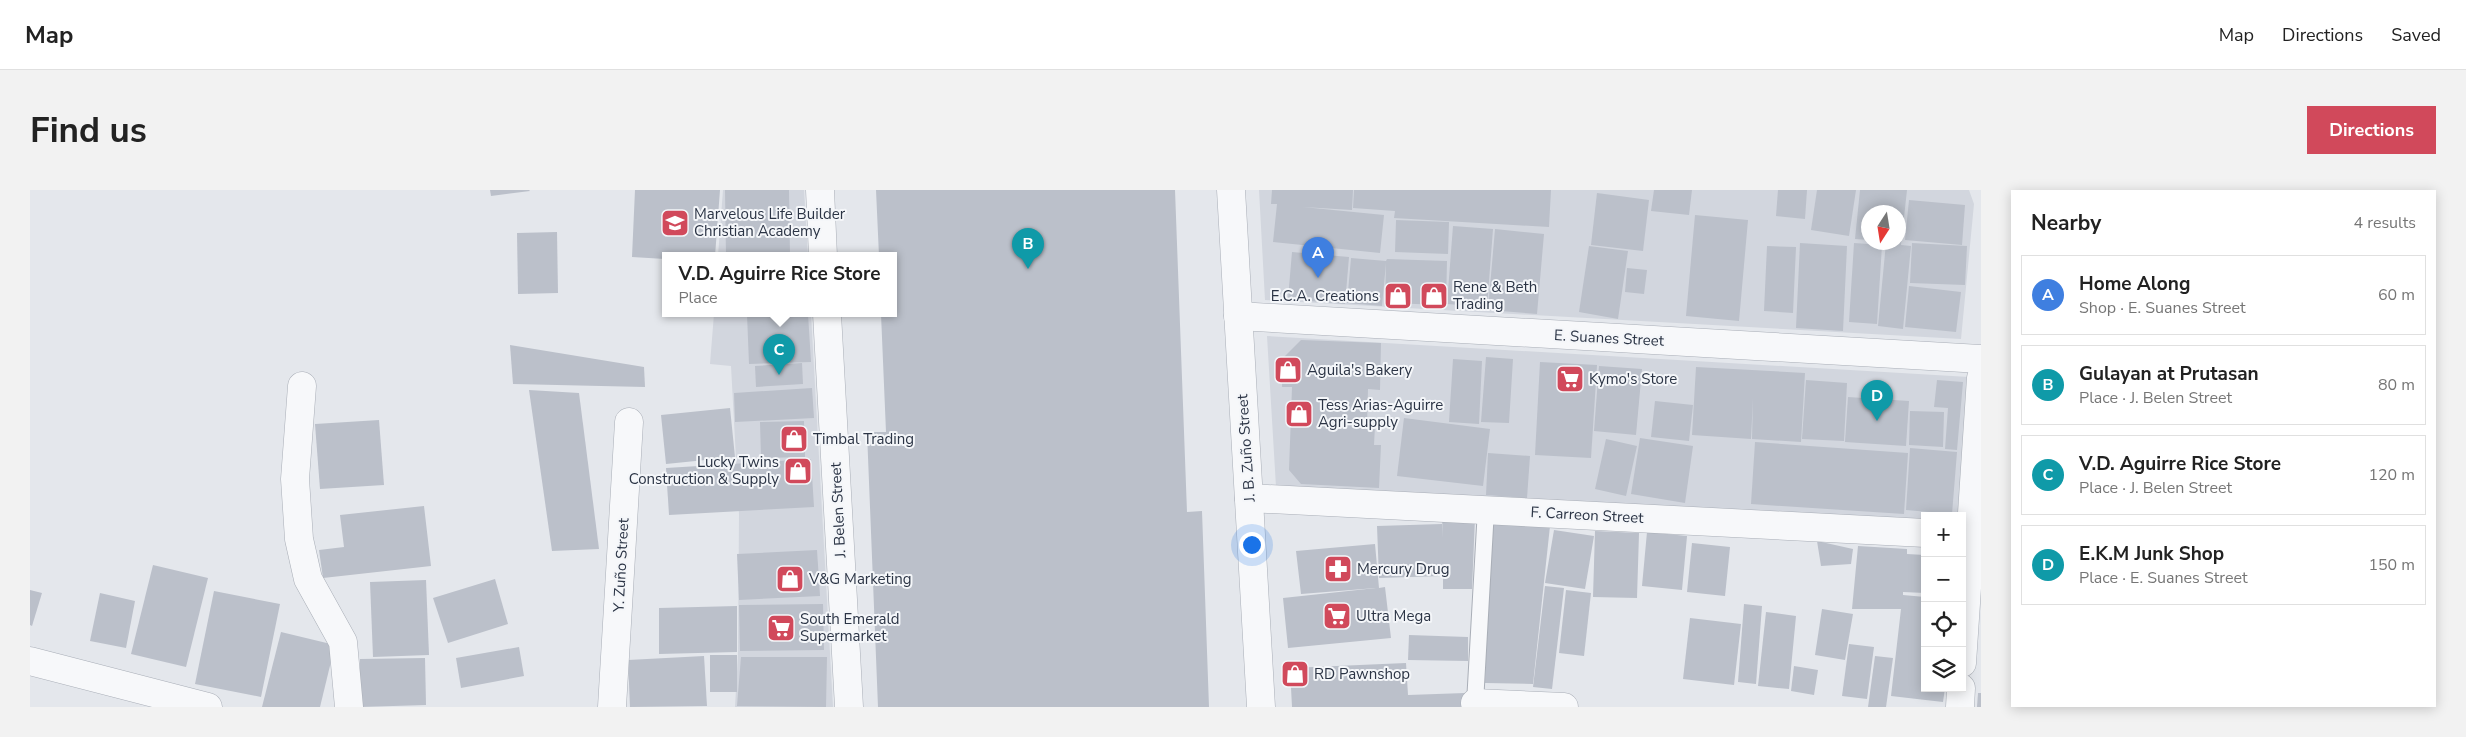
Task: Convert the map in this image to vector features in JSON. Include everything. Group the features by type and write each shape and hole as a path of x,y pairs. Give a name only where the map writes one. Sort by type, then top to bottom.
{"street":[{"path":"820,190 824,252"},
{"name":"J. B. Zuño Street","path":"1231,190 1261,707"},
{"name":"E. Suanes Street","path":"1238,316 1981,359"},
{"name":"J. Belen Street","path":"827,317 849,707"},
{"path":"1966,535 1981,378"},
{"path":"302,386 295,479 298,539 308,578 343,642 349,707"},
{"name":"Y. Zuño Street","path":"612,707 630,422"},
{"name":"F. Carreon Street","path":"1249,498 1921,533"},
{"path":"1962,647 1965,557"},
{"path":"30,661 208,707"},
{"path":"1960,707 1961,692"},
{"path":"1475,703 1564,707"}],"lane":[{"path":"1475,703 1486,509"}],"shaded area":[{"path":"723,190 804,190 808,252 718,252"},
{"path":"1259,190 1969,190 1974,204 1961,339 1265,300"},
{"path":"714,317 811,317 833,707 735,707 738,654 739,514 731,366 710,364"},
{"path":"1267,336 1969,377 1958,512 1921,512 1921,520 1276,487"}],"building":[{"path":"490,190 529,190 530,191 491,196"},
{"name":"Marvelous Life Builder Christian Academy","path":"635,190 720,190 715,252 662,252 662,259 632,257"},
{"path":"725,190 789,190 790,252 726,252"},
{"path":"876,190 1175,190 1187,512 1202,511 1209,707 878,707 867,432 886,432 881,317 897,317 897,252 879,252"},
{"path":"1272,190 1353,190 1352,210 1303,207 1384,215 1380,253 1273,242 1277,204 1271,204"},
{"path":"1354,190 1551,190 1549,227 1394,218 1395,211 1353,208"},
{"path":"1654,190 1692,190 1689,215 1651,211"},
{"path":"1778,190 1807,190 1805,219 1776,216"},
{"path":"1817,190 1856,190 1849,236 1811,230"},
{"path":"1860,190 1907,190 1905,205 1861,205 1861,239 1855,239"},
{"path":"1597,193 1649,200 1643,251 1591,245"},
{"path":"1909,200 1965,205 1962,245 1906,240"},
{"path":"1695,215 1748,220 1739,321 1686,316"},
{"path":"1396,220 1449,222 1448,254 1395,252"},
{"path":"1453,226 1493,229 1487,307 1447,304"},
{"path":"1495,229 1544,234 1537,314 1488,310"},
{"path":"557,232 558,293 518,294 517,233"},
{"path":"1800,243 1847,246 1843,331 1796,328"},
{"path":"1854,243 1861,244 1861,250 1882,250 1877,324 1849,322"},
{"path":"1912,243 1967,246 1965,285 1910,283"},
{"path":"1589,246 1628,251 1618,319 1579,312"},
{"path":"1767,246 1796,247 1793,313 1764,311"},
{"path":"1906,246 1911,246 1903,329 1878,326 1885,250 1906,250"},
{"path":"1292,252 1349,257 1345,304 1288,299"},
{"path":"1351,258 1386,261 1387,259 1447,261 1446,305 1385,303 1386,263 1382,306 1347,303"},
{"path":"1627,268 1647,270 1644,294 1625,292"},
{"path":"1909,286 1961,292 1956,332 1905,327"},
{"path":"747,317 808,317 811,362 749,364"},
{"path":"1301,340 1381,343 1380,390 1368,389 1367,425 1375,426 1374,445 1381,445 1379,488 1301,484 1289,470 1292,387 1282,387 1283,358"},
{"path":"510,345 644,367 645,387 513,384"},
{"path":"1486,357 1513,359 1509,423 1481,422"},
{"path":"1453,359 1482,361 1479,424 1449,422"},
{"path":"1540,362 1597,365 1591,458 1535,455"},
{"path":"802,363 803,384 756,387 755,366"},
{"path":"1599,366 1642,369 1636,435 1594,431"},
{"path":"1696,367 1805,373 1801,442 1752,439 1753,398 1751,439 1692,435"},
{"path":"1806,380 1847,383 1844,441 1802,439"},
{"path":"1937,380 1963,382 1957,450 1945,449 1948,408 1934,407"},
{"path":"812,388 814,418 735,422 734,393"},
{"path":"529,390 579,393 599,549 552,551"},
{"path":"1848,397 1909,401 1906,446 1845,442"},
{"path":"1655,401 1693,405 1689,441 1651,437"},
{"path":"730,408 735,457 666,464 661,415"},
{"path":"1910,411 1944,412 1943,447 1909,445"},
{"path":"1404,418 1490,429 1483,486 1397,476"},
{"path":"379,420 384,485 320,489 315,424"},
{"path":"804,421 805,457 761,458 760,422"},
{"path":"1640,438 1693,446 1685,503 1631,494"},
{"path":"1606,439 1637,446 1626,496 1595,489"},
{"path":"1755,442 1908,453 1904,514 1751,504"},
{"path":"1910,448 1957,452 1952,512 1906,510"},
{"path":"1488,453 1530,456 1527,498 1486,495"},
{"path":"811,459 814,507 669,515 666,468"},
{"path":"424,506 431,566 323,578 319,550 344,547 340,515"},
{"path":"1442,518 1475,518 1472,589 1443,589 1443,576 1379,578 1377,526 1442,524 1443,538"},
{"path":"1491,523 1550,526 1533,684 1485,683"},
{"path":"1554,530 1594,536 1585,589 1545,583"},
{"path":"1595,531 1639,533 1637,598 1593,597"},
{"path":"1647,532 1687,536 1682,590 1642,586"},
{"path":"1817,541 1853,549 1851,564 1821,566"},
{"path":"1692,543 1730,547 1725,596 1687,592"},
{"name":"Ultra Mega","path":"1375,544 1379,588 1385,587 1391,638 1288,648 1283,598 1376,588 1301,594 1296,551"},
{"path":"1858,546 1907,549 1907,554 1921,555 1921,593 1903,592 1903,595 1921,597 1921,692 1944,692 1943,702 1891,696 1901,609 1852,609"},
{"path":"817,550 820,596 739,600 737,554"},
{"path":"153,565 208,578 186,667 131,654"},
{"path":"495,579 508,624 448,643 433,598"},
{"path":"426,580 429,655 373,657 370,582"},
{"path":"1545,586 1564,588 1552,689 1533,687"},
{"path":"30,590 42,593 32,626 30,625"},
{"path":"1566,590 1591,593 1584,656 1559,653"},
{"path":"214,591 280,604 261,697 195,684"},
{"path":"100,593 135,601 126,648 90,641"},
{"name":"South Emerald Supermarket","path":"823,604 824,650 740,651 739,605"},
{"path":"1744,604 1762,606 1756,684 1738,682"},
{"path":"737,606 737,652 659,654 659,608"},
{"path":"1822,609 1853,614 1845,660 1815,655"},
{"path":"1766,612 1796,616 1789,689 1758,686"},
{"path":"1690,618 1741,624 1734,685 1683,679"},
{"path":"281,632 335,645 320,707 262,707"},
{"path":"1409,635 1468,637 1468,661 1408,660"},
{"path":"1849,644 1874,647 1867,699 1842,696"},
{"path":"519,647 524,676 461,688 456,658"},
{"path":"710,655 737,655 737,692 710,692"},
{"path":"704,656 707,706 630,707 628,660"},
{"path":"1875,656 1893,658 1886,707 1868,707"},
{"path":"741,657 827,657 826,707 737,706"},
{"path":"425,658 426,705 360,707 360,659"},
{"path":"1406,663 1408,695 1465,693 1466,707 1292,707 1290,668"},
{"path":"1794,666 1818,670 1814,695 1791,691"},
{"path":"1978,693 1981,693 1981,707 1977,707"}],"place":[{"name":"Marvelous Life Builder Christian Academy","path":"675,223"},
{"name":"Gulayan at Prutasan","path":"1028,269"},
{"name":"Home Along","path":"1318,278"},
{"name":"E.C.A. Creations","path":"1398,296"},
{"name":"Rene & Beth Trading","path":"1434,296"},
{"name":"Aguila's Bakery","path":"1288,370"},
{"name":"V.D. Aguirre Rice Store","path":"779,375"},
{"name":"Kymo's Store","path":"1570,379"},
{"name":"Tess Arias-Aguirre Agri-supply","path":"1299,414"},
{"name":"E.K.M Junk Shop","path":"1877,421"},
{"name":"Timbal Trading","path":"794,439"},
{"name":"Lucky Twins Construction & Supply","path":"798,471"},
{"name":"Mercury Drug","path":"1338,569"},
{"name":"V&G Marketing","path":"790,579"},
{"name":"Ultra Mega","path":"1337,616"},
{"name":"South Emerald Supermarket","path":"781,628"},
{"name":"RD Pawnshop","path":"1295,674"}]}
